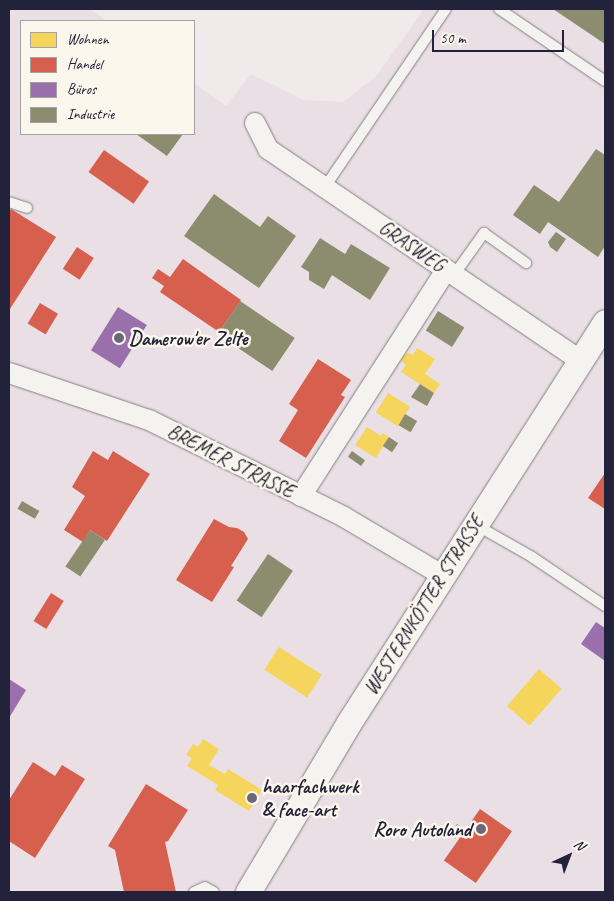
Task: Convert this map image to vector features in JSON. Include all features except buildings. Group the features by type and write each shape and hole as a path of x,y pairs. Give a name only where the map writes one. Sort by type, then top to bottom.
{"street":[{"name":"GRASWEG","path":"255,123 268,149 580,360"},
{"path":"301,496 450,272"},
{"name":"WESTERNKÖTTER STRASSE","path":"248,892 348,724 605,322"},
{"name":"BREMER STRASSE","path":"9,373 149,420 344,517 442,575"}],"lane":[{"path":"325,187 446,9"},
{"path":"500,9 605,81"},
{"path":"9,202 27,208"},
{"path":"450,272 484,233 526,263"},
{"path":"475,524 532,557 605,606"},
{"path":"194,892 206,887 214,892"}],"shaded area":[{"path":"9,9 89,9 106,20 20,20 20,135 195,135 195,84 226,106 251,74 304,100 343,102 376,76 424,9 605,9 605,892 9,892"}],"place":[{"name":"Damerow'er Zelte","path":"119,338"},
{"name":"haarfachwerk & face-art","path":"252,798"},
{"name":"Roro Autoland","path":"481,829"}]}
